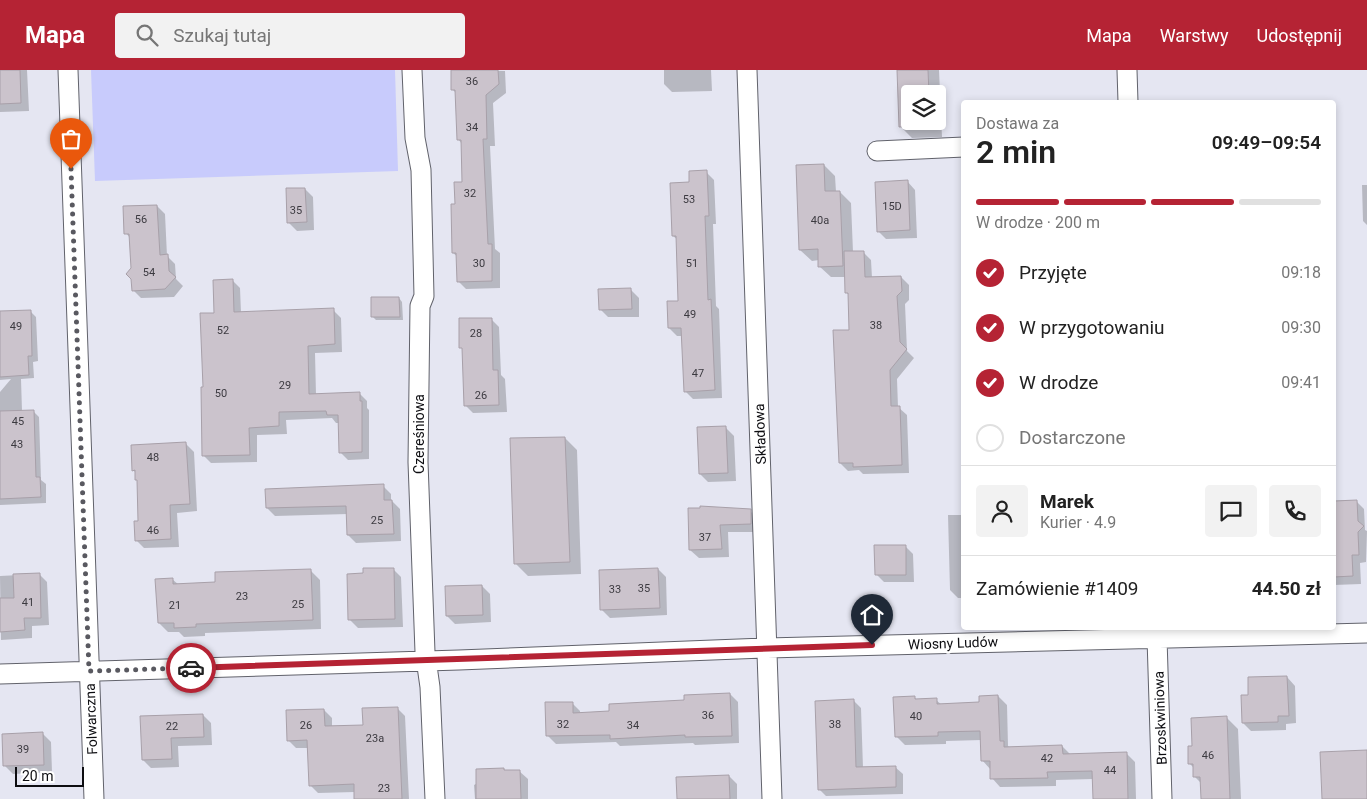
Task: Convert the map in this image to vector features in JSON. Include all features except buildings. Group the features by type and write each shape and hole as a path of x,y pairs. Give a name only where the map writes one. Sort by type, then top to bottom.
{"street":[{"name":"Folwarczna","path":"68,70 94,799"},
{"name":"Czereśniowa","path":"412,70 414,138 420,170 424,296 420,306 418,462 426,661 430,687 435,799"},
{"name":"Składowa","path":"747,70 772,799"},
{"path":"1127,70 1128,100"},
{"path":"877,150 961,148"},
{"name":"Wiosny Ludów","path":"0,674 767,648 1367,632"},
{"name":"Brzoskwiniowa","path":"1157,638 1162,799"}],"shaded area":[{"path":"91,70 395,70 398,171 95,181"}],"way so far":[{"path":"71,169 89,671 191,668"}],"route":[{"path":"191,668 872,645"}]}
